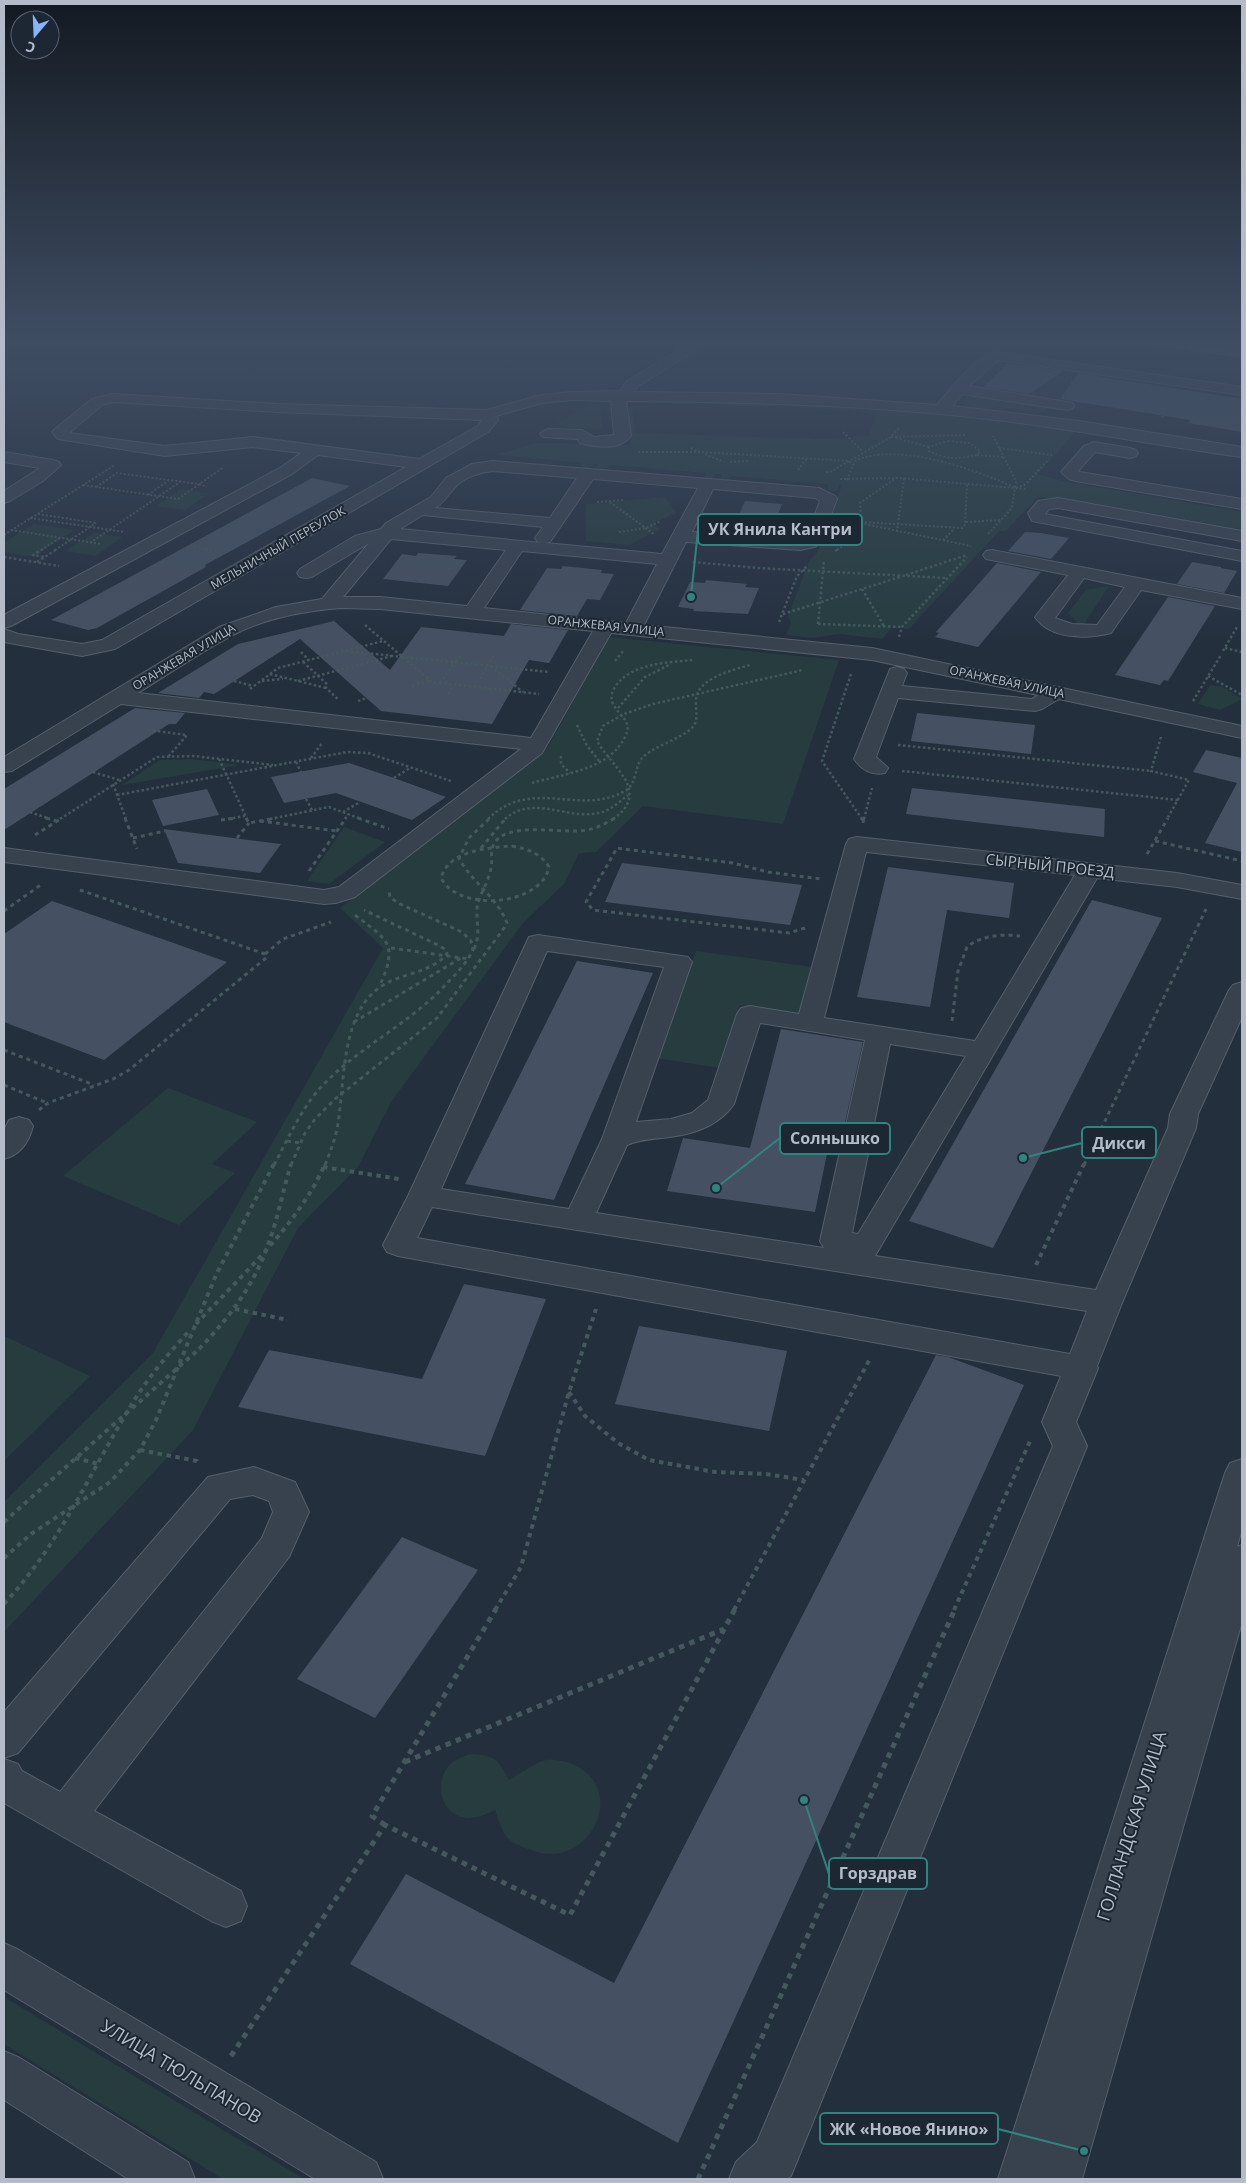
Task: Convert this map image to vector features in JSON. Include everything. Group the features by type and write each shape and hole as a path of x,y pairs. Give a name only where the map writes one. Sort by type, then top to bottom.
{"street":[{"path":"107,443 175,451 237,443"},
{"path":"252,443 420,464"},
{"name":"МЕЛЬНИЧНЫЙ ПЕРЕУЛОК","path":"4,635 13,639 82,650 96,649 108,645 458,443"},
{"path":"1185,443 1242,452"},
{"path":"1147,455 1094,448 1089,449 1069,472 1075,476 1242,504"},
{"path":"4,622 286,471 314,450"},
{"path":"4,457 53,465 37,478 4,498"},
{"path":"306,573 361,540 387,533 538,547 674,548 800,545 814,539 829,498 819,493 493,466 478,467 452,481 437,500 392,527 387,533 329,602"},
{"path":"538,547 587,474"},
{"path":"632,629 708,484"},
{"path":"1242,536 1058,503 1044,505 1036,514 1044,519 1242,556"},
{"path":"421,510 434,513 554,524"},
{"path":"472,612 518,545"},
{"path":"992,555 1242,604"},
{"path":"1080,572 1044,617 1047,622 1054,626 1085,632 1104,630 1137,583"},
{"name":"ОРАНЖЕВАЯ УЛИЦА","path":"4,766 239,625 276,612 329,602 380,603 859,652 900,651 1057,692 1242,732"},
{"path":"4,855 324,897 336,896 347,892 538,745 605,626"},
{"path":"877,768 866,759 891,691 900,651"},
{"path":"891,691 1035,705 1057,692"},
{"path":"117,697 538,745"},
{"path":"810,1023 857,844"},
{"name":"СЫРНЫЙ ПРОЕЗД","path":"857,844 1217,886 1242,892"},
{"path":"860,1255 1089,871"},
{"path":"578,1220 616,1139 679,962 538,942 426,1190 398,1245 1082,1368"},
{"path":"753,2179 774,2159 1070,1446 1058,1422 1082,1368 1106,1303 1182,1128 1184,1114 1242,990"},
{"path":"616,1139 632,1132 672,1128 702,1119 720,1104 750,1014 982,1050"},
{"path":"860,1255 835,1241 879,1034"},
{"path":"4,1150 16,1137 19,1126"},
{"path":"426,1190 578,1220 860,1255 1024,1290 1106,1303"},
{"name":"ГОЛЛАНДСКАЯ УЛИЦА","path":"1022,2179 1242,1473"},
{"path":"4,1740 220,1487 254,1481 283,1492 291,1512 276,1547 64,1816"},
{"name":"ГОЛЛАНДСКАЯ УЛИЦА","path":"1058,2179 1242,1560"},
{"path":"4,1777 8,1784 226,1906"},
{"name":"УЛИЦА ТЮЛЬПАНОВ","path":"4,1965 359,2179"},
{"path":"4,2074 171,2179"}],"path":[{"path":"856,443 863,452"},
{"path":"821,472 830,472 879,443"},
{"path":"913,443 929,447 937,443"},
{"path":"964,443 977,447 980,451 977,455"},
{"path":"984,539 1012,508 1016,488 1016,482 997,443"},
{"path":"929,447 929,451 935,454 957,459 977,455 1004,458"},
{"path":"4,535 142,448"},
{"path":"690,448 733,466"},
{"path":"999,448 1052,455"},
{"path":"587,474 591,467 621,452 701,452 849,461 853,465 861,458 870,455"},
{"path":"923,460 935,454"},
{"path":"858,456 899,455 998,480 1016,488"},
{"path":"804,472 796,472 807,458"},
{"path":"95,487 117,473 214,488"},
{"path":"831,553 862,534 860,503 897,478"},
{"path":"897,532 904,478"},
{"path":"148,495 170,480"},
{"path":"90,543 180,482"},
{"path":"861,523 962,528 966,522 967,484"},
{"path":"83,485 178,499 190,490"},
{"path":"602,496 674,548 823,572 947,578"},
{"path":"37,514 97,523 37,562"},
{"path":"30,518 161,538 226,554"},
{"path":"843,520 976,547"},
{"path":"966,522 1001,520"},
{"path":"943,540 954,529"},
{"path":"11,530 103,545"},
{"path":"44,557 33,556 60,538"},
{"path":"783,614 970,554 902,627 900,651"},
{"path":"4,557 97,572"},
{"path":"818,624 824,558"},
{"path":"862,590 884,626"},
{"path":"780,619 787,621"},
{"path":"1242,619 1224,649 1242,652"},
{"path":"360,621 430,681"},
{"path":"811,624 902,627"},
{"path":"247,691 278,668 384,641"},
{"path":"613,663 626,647"},
{"path":"346,651 550,672"},
{"path":"301,652 309,660"},
{"path":"440,683 462,653"},
{"path":"1191,705 1221,655"},
{"path":"298,681 395,656"},
{"path":"474,687 489,666 493,656"},
{"path":"531,783 570,774 590,767 608,756 618,747 625,737 628,726 624,714 613,704 611,694 616,683 625,675 640,669 701,658"},
{"path":"618,708 645,677 661,668 681,661"},
{"path":"269,673 327,688 327,684 302,662"},
{"path":"4,1522 220,1328 253,1281 269,1243 290,1166 300,1143 315,1119 341,1095 431,1024 444,1010 507,923 505,915 495,901 462,865 459,858 467,837 508,803 536,797 607,798 628,789 633,781 638,763 643,757 689,730 695,723 698,716 696,699 698,692 704,685 714,679 757,662"},
{"path":"489,666 524,693"},
{"path":"4,1558 31,1534 110,1482 140,1450 156,1420 192,1327 242,1221 319,1086 345,1064 409,1019 442,990 469,959 480,937 477,910 491,870 492,846 497,840 505,834 516,831 574,832 589,830 602,825 620,813 629,794 625,776 599,745 596,738 599,731 607,723 624,714 698,692 811,668"},
{"path":"1208,676 1242,695"},
{"path":"261,681 287,678"},
{"path":"234,681 253,687"},
{"path":"412,686 430,681 547,695"},
{"path":"448,694 454,685"},
{"path":"576,722 579,735 587,748 599,761"},
{"path":"148,730 187,735 168,757"},
{"path":"1151,770 1161,736"},
{"path":"872,742 1151,770 1189,780 1147,855"},
{"path":"118,795 347,752 368,753 456,783"},
{"path":"34,836 157,757 194,756 276,765"},
{"path":"218,759 248,823"},
{"path":"296,762 301,772"},
{"path":"394,778 410,768"},
{"path":"857,844 877,768 1178,800"},
{"path":"93,772 119,780"},
{"path":"113,784 139,854"},
{"path":"480,849 506,818 524,808 536,807 570,815 586,816 610,809 629,794"},
{"path":"306,799 312,810"},
{"path":"343,812 360,802"},
{"path":"237,838 248,823 329,807 393,830"},
{"path":"30,812 56,821"},
{"path":"306,875 348,814"},
{"path":"222,820 245,816"},
{"path":"258,821 337,831"},
{"path":"133,838 165,831"},
{"path":"1155,840 1242,861"},
{"path":"492,846 512,846 530,850 543,857 549,867 546,879 516,897 495,901 461,897 447,889 441,878 446,867 459,858 480,849 492,846"},
{"path":"807,927 789,933 593,910 586,902 617,848 733,863 768,872 821,879 824,870"},
{"path":"4,911 49,880"},
{"path":"381,891 389,889 393,884"},
{"path":"1024,1290 1217,886"},
{"path":"78,889 265,954"},
{"path":"389,889 390,897 398,904 462,932 471,940 473,950"},
{"path":"362,904 364,910 369,914 440,946 446,950 447,954"},
{"path":"349,915 364,910"},
{"path":"4,1604 42,1558 136,1397 192,1327 269,1243 308,1196 323,1167 332,1148 345,1064 354,1023 364,1003 380,985 392,958 391,948 386,940 353,914"},
{"path":"19,1126 48,1103 94,1086 129,1070 266,958 265,954 284,939 339,919"},
{"path":"948,1045 961,961 968,946 988,936 1017,935 1048,940"},
{"path":"391,948 447,954 469,959"},
{"path":"380,985 438,965 447,954"},
{"path":"354,1023 461,958"},
{"path":"4,1050 94,1086"},
{"path":"4,1085 48,1103"},
{"path":"287,1141 300,1143"},
{"path":"323,1167 426,1190"},
{"path":"605,1282 569,1392 521,1567 372,1816 385,1825 570,1915 885,1332"},
{"path":"235,1309 288,1320"},
{"path":"569,1392 585,1416 618,1443 649,1460 716,1472 766,1474 805,1480"},
{"path":"698,2179 1032,1437"},
{"path":"140,1450 197,1461 220,1487"},
{"path":"74,1458 98,1464"},
{"path":"404,1762 725,1628"},
{"path":"209,2089 385,1825"}],"green space":[{"path":"536,443 631,445 631,443 1066,443 1038,474 1062,481 1242,512 1242,533 1038,496 1006,531 999,531 909,629 892,628 882,639 839,634 812,638 786,635 791,623 788,616 809,561 817,553 842,485 839,485 837,491 828,490 828,484 732,476 727,481 718,481 722,475 716,474 710,480 704,478 706,473 610,465 605,471 592,470 599,465 595,464 587,470 581,467 583,463 496,455"},
{"path":"181,489 210,493 185,510 156,506"},
{"path":"665,497 676,513 653,524 660,529 628,545 586,541 586,504"},
{"path":"34,524 74,530 34,557 4,552 4,543"},
{"path":"94,533 122,537 95,556 66,551"},
{"path":"1109,586 1082,627 1068,613 1086,590"},
{"path":"609,637 839,660 783,824 643,806 596,852 579,853 564,884 523,923 391,1102 358,1167 298,1228 193,1430 4,1632 4,1502 153,1353 383,948 340,908 546,750"},
{"path":"1210,685 1223,687 1242,699 1220,710 1198,704"},
{"path":"192,759 240,765 122,785 160,760"},
{"path":"344,827 385,842 329,884 307,881"},
{"path":"696,951 813,967 800,1014 740,1005 720,1068 656,1058"},
{"path":"168,1088 257,1122 212,1164 235,1173 179,1225 63,1176"},
{"path":"4,1336 90,1376 4,1461"},
{"path":"470,1754 490,1757 495,1760 502,1767 509,1780 541,1761 559,1760 572,1764 589,1775 598,1790 600,1807 596,1824 586,1838 572,1849 554,1854 534,1851 511,1841 504,1833 495,1810 470,1818 461,1817 453,1813 443,1799 441,1782 449,1766 456,1760"},
{"path":"4,1997 304,2179 223,2179 4,2044"}],"building":[{"path":"312,478 350,486 205,565 206,567 97,628 88,630 51,620"},
{"path":"745,501 782,504 772,529 734,527"},
{"path":"1025,532 1069,538 1051,559 1008,551"},
{"path":"418,553 457,556 454,559 467,560 448,586 383,579 402,554 416,556"},
{"path":"1192,562 1237,571 1224,593 1177,584"},
{"path":"997,563 1041,572 978,647 935,637 939,633 936,632"},
{"path":"563,566 602,570 601,573 614,574 600,600 587,599 577,616 520,610 547,568 561,569"},
{"path":"706,580 747,584 745,587 759,588 748,614 693,611 694,609 678,607 690,582 705,583"},
{"path":"1168,597 1215,606 1168,681 1164,680 1160,685 1115,675"},
{"path":"334,621 390,670 421,627 504,636 511,624 568,630 549,663 529,660 492,724 381,711 300,639 214,694 204,692 199,698 158,693 238,644"},
{"path":"135,708 185,713 176,724 169,724 4,830 4,789"},
{"path":"917,713 1035,725 1031,754 911,741"},
{"path":"1206,750 1242,758 1242,852 1205,843 1237,783 1193,772"},
{"path":"349,763 446,797 412,820 336,793 284,803 271,777"},
{"path":"912,788 1105,809 1104,837 906,814"},
{"path":"207,789 219,815 163,826 152,800"},
{"path":"164,829 281,844 260,873 178,863"},
{"path":"622,863 802,885 790,925 605,902"},
{"path":"888,867 1014,883 1009,918 947,910 930,1007 857,997"},
{"path":"1092,900 1162,918 993,1248 909,1221"},
{"path":"52,901 227,962 104,1060 4,1022 4,934"},
{"path":"577,961 653,973 554,1200 465,1184"},
{"path":"781,1029 863,1042 841,1140 830,1139 815,1212 667,1191 683,1138 750,1148"},
{"path":"464,1284 546,1299 485,1456 238,1407 269,1350 422,1379"},
{"path":"639,1326 787,1351 769,1431 615,1404"},
{"path":"936,1355 948,1357 1024,1385 678,2143 350,1964 406,1874 614,1983"},
{"path":"402,1537 478,1570 375,1718 297,1679"}],"place":[{"name":"УК Янила Кантри","path":"691,597"},
{"name":"Дикси","path":"1023,1158"},
{"name":"Солнышко","path":"716,1188"},
{"name":"Горздрав","path":"804,1800"},
{"name":"ЖК «Новое Янино»","path":"1084,2151"}]}
